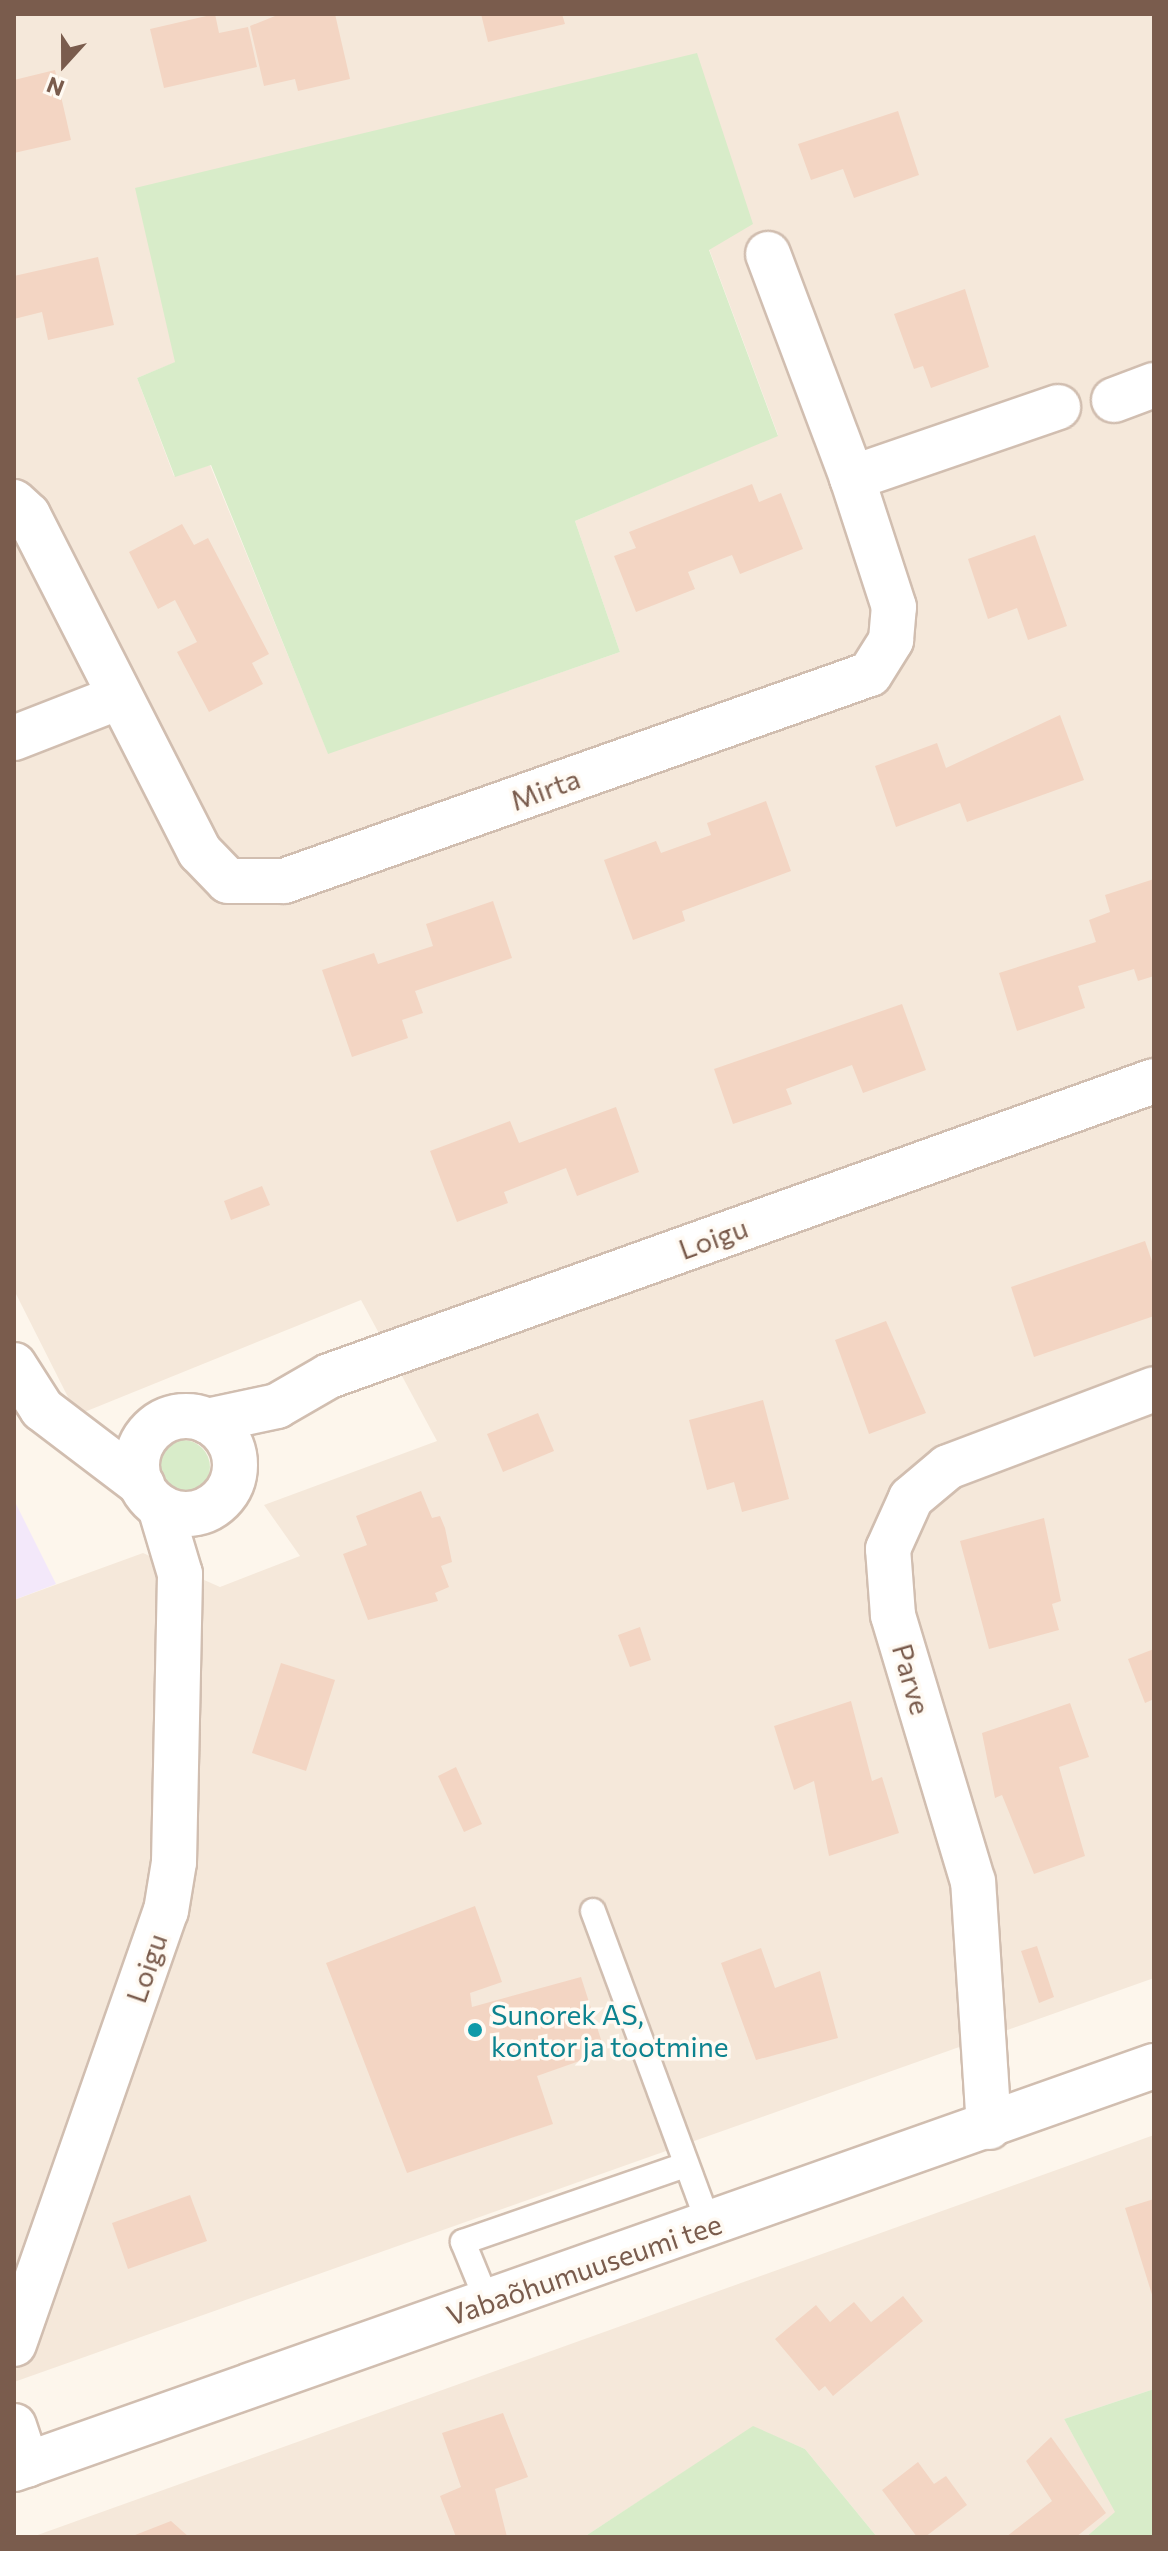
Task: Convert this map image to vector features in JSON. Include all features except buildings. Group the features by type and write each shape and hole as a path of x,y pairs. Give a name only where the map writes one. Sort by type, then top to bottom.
{"street":[{"name":"Mirta","path":"14,502 28,515 200,852 228,881 284,881 870,674 891,640 894,607 852,478 768,254"},
{"path":"1114,400 1154,385"},
{"path":"852,478 1058,407"},
{"path":"14,738 119,697"},
{"name":"Loigu","path":"207,1421 277,1406 329,1376 1154,1081"},
{"path":"14,1365 42,1409 151,1496 189,1515 218,1503 235,1460 221,1430 207,1421 180,1417 156,1427 78,1437"},
{"name":"Parve","path":"989,2127 973,1882 893,1615 888,1549 911,1498 948,1467 1154,1389"},
{"name":"Loigu","path":"235,1460 277,1406"},
{"path":"151,1496 139,1454 156,1427"},
{"name":"Loigu","path":"14,2344 166,1911 174,1862 180,1574 151,1496"},
{"name":"Loigu","path":"180,1574 218,1503"},
{"name":"Vabaõhumuuseumi tee","path":"18,2453 488,2303 1154,2066"}],"lane":[{"path":"593,1911 709,2225"},
{"path":"488,2303 463,2242 685,2165"}],"shaded area":[{"path":"14,14 1154,14 1154,1978 14,2382 14,1600 143,1553 220,1587 300,1556 264,1505 437,1441 361,1300 77,1415 14,1290","holes":["709,249 778,435 575,521 620,652 328,753 210,465 174,476 137,378 176,362"]},
{"path":"14,1500 56,1584 14,1600"},
{"path":"1154,2135 1154,2389 1064,2419 1116,2512 1086,2537 877,2537 805,2449 753,2427 584,2537 32,2537"}],"green space":[{"path":"697,53 753,224 709,250 778,436 575,521 620,652 328,754 211,465 175,477 137,378 175,362 135,188"},
{"path":"183,1440 202,1448 210,1467 202,1486 183,1494 164,1486 156,1467 164,1448"},
{"path":"1154,2389 1154,2537 1086,2537 1115,2512 1064,2419"},
{"path":"753,2426 805,2449 877,2537 584,2537"}],"place":[{"name":"Sunorek AS, kontor ja tootmine","path":"475,2030"}]}
